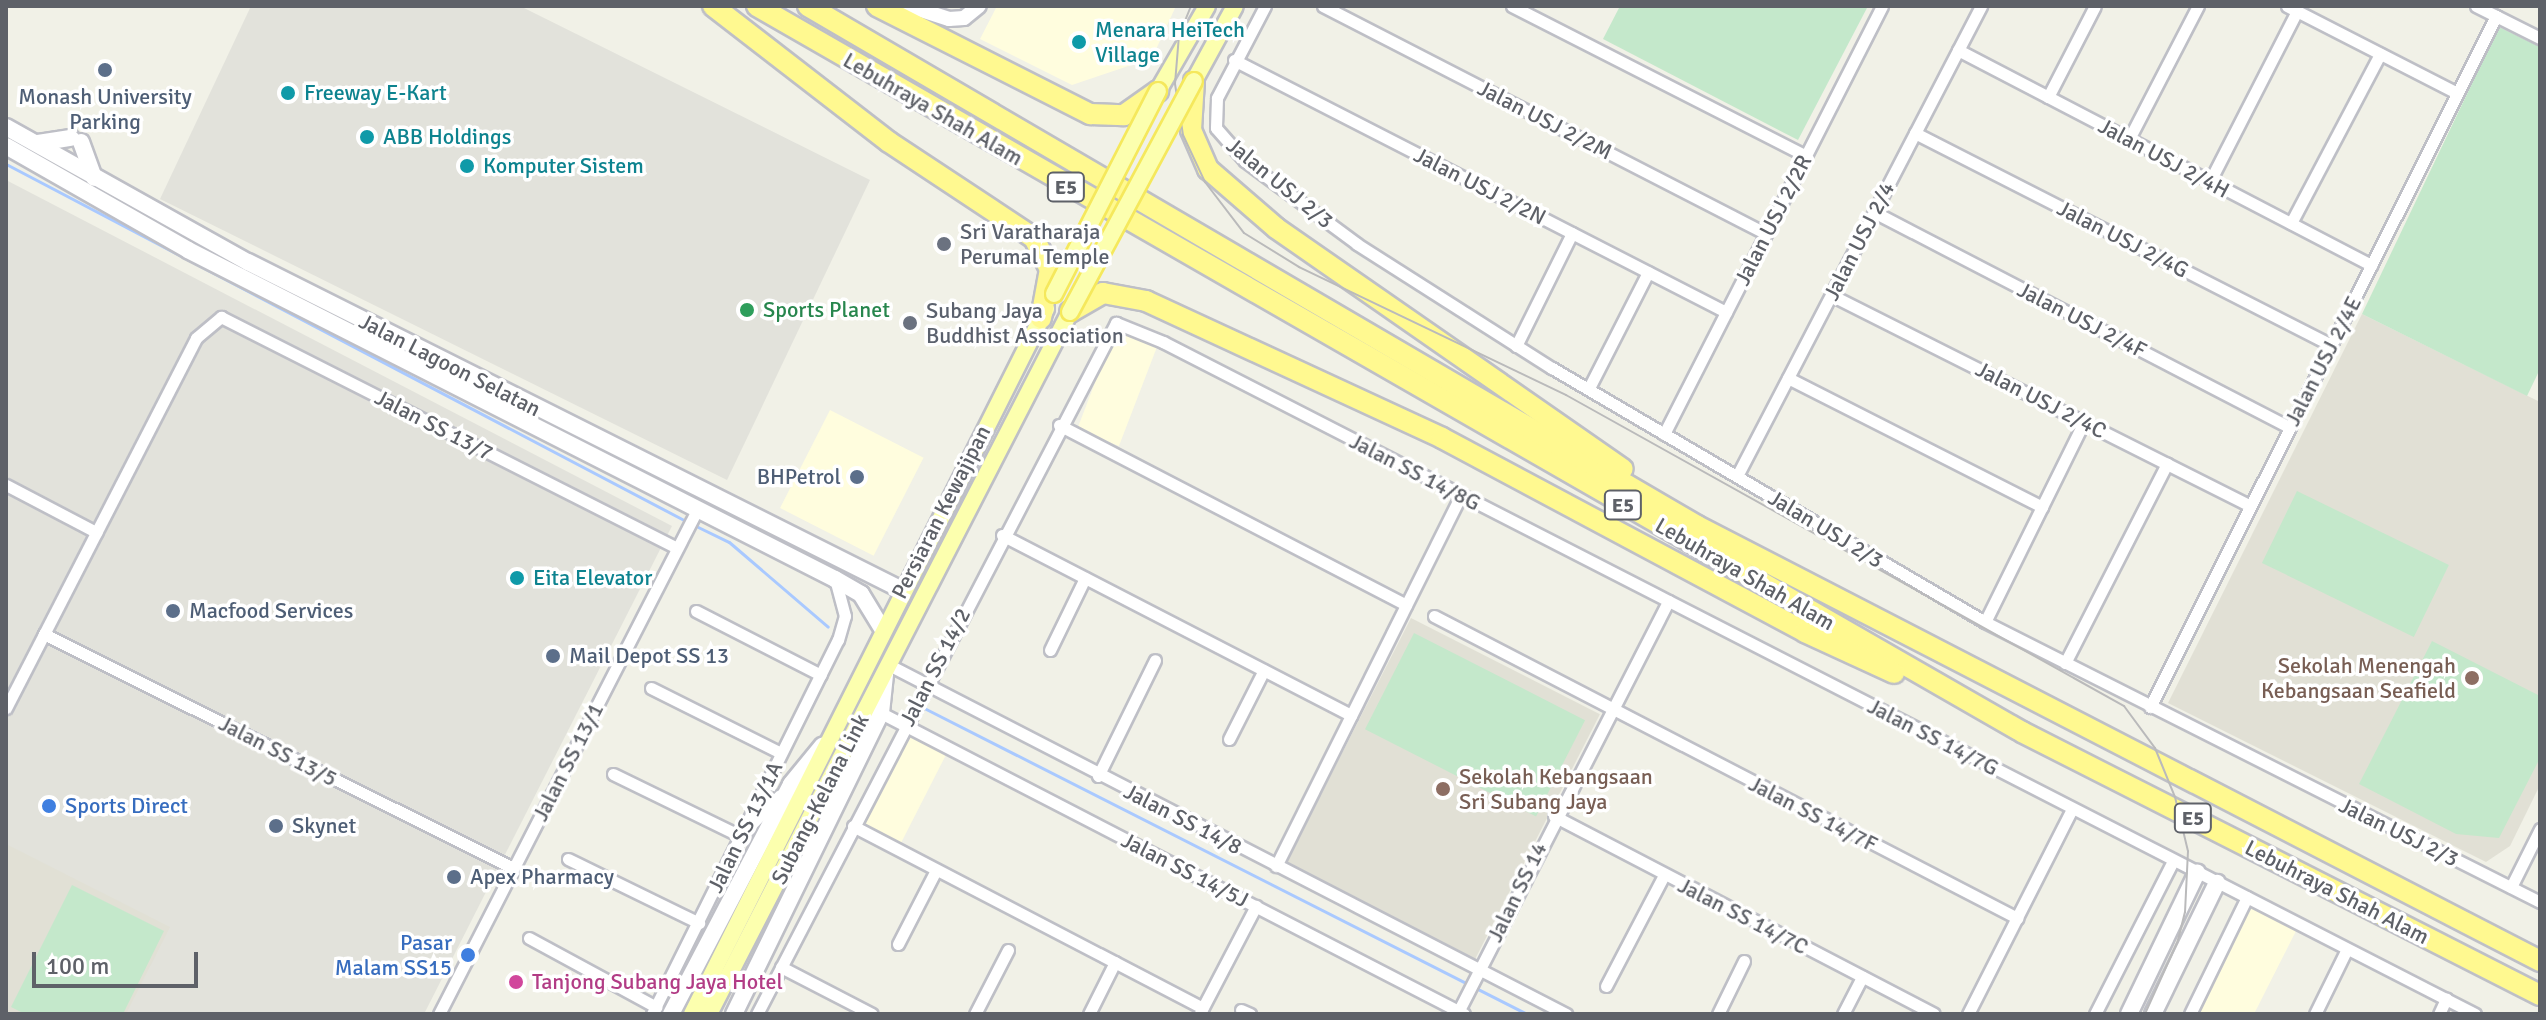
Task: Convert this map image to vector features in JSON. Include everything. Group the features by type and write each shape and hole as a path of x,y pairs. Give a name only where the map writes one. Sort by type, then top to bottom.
{"highway":[{"path":"713,6 889,142 1034,238 1050,269 1041,318"},
{"name":"Lebuhraya Shah Alam","path":"757,6 2022,732 2540,995"},
{"name":"Lebuhraya Shah Alam","path":"808,6 1697,526 2540,961"},
{"path":"877,6 1090,114 1124,115 1158,91"},
{"path":"1194,81 1191,130 1208,169 1276,228 1697,526"},
{"path":"1070,312 1103,293 1146,301 1442,438 1805,632 2022,732"},
{"path":"2382,879 2540,948"},
{"path":"2364,905 2540,1006"}],"main road":[{"name":"Persiaran Kewajipan","path":"660,1012 791,784 832,734 1041,318 1158,91 1207,6"},
{"name":"Persiaran Kewajipan","path":"734,1014 881,713 887,668 1070,312 1235,6"},
{"name":"Jalan Lagoon Selatan","path":"6,127 94,178 607,446 902,590"},
{"path":"33,142 76,140 94,178"},
{"name":"Jalan Lagoon Selatan","path":"6,146 188,250 835,579 861,594 883,630"},
{"name":"Subang-Kelana Link","path":"748,922 887,668"},
{"name":"Subang-Kelana Link","path":"748,922 832,734"},
{"path":"2129,1014 2197,873"},
{"path":"2153,1014 2217,883"},
{"path":"2190,893 2202,891 2207,902"},
{"path":"692,1014 748,922"},
{"path":"709,1014 748,922"}],"street":[{"path":"909,6 949,19 964,18 979,6"},
{"name":"Jalan USJ 2/3","path":"1265,6 1234,60 1214,110 1223,141 1369,252 1516,346 1985,622 2540,902"},
{"name":"Jalan USJ 2/2M","path":"1323,6 1766,234"},
{"path":"1512,6 1806,156"},
{"name":"Jalan USJ 2/2R","path":"1664,434 1882,6"},
{"name":"Jalan USJ 2/4","path":"1737,476 1981,6"},
{"path":"2048,97 2095,6"},
{"path":"2129,139 2198,6"},
{"path":"2476,6 2540,38"},
{"path":"2210,181 2292,9 2457,93"},
{"name":"Jalan USJ 2/4E","path":"2150,707 2496,16"},
{"name":"Jalan USJ 2/4H","path":"1958,50 2371,265"},
{"path":"2291,223 2380,54"},
{"name":"Jalan USJ 2/2N","path":"1234,60 1726,312"},
{"name":"Jalan USJ 2/4G","path":"1915,133 2331,345"},
{"name":"Jalan USJ 2/4F","path":"1874,212 2289,427"},
{"path":"1516,346 1572,233"},
{"path":"1589,388 1648,272"},
{"name":"Jalan USJ 2/4C","path":"1831,295 2250,506"},
{"name":"Jalan SS 13/7","path":"96,532 196,338 221,317 677,548"},
{"name":"Jalan SS 14/8G","path":"1116,323 1163,342 1668,601"},
{"name":"Jalan SS 14/2","path":"757,1014 1059,425 1116,323"},
{"path":"1788,378 2042,507"},
{"path":"1985,622 2084,422"},
{"path":"1059,425 1406,605"},
{"path":"2065,663 2167,464"},
{"path":"6,485 96,532 6,708"},
{"path":"1276,866 1461,495"},
{"name":"Jalan SS 13/1","path":"439,1014 697,510"},
{"path":"1002,535 1351,715"},
{"path":"1050,650 1085,578"},
{"name":"Jalan SS 13/1A","path":"660,1012 740,836 838,640 845,616 835,579"},
{"name":"Jalan SS 14","path":"1460,1013 1554,816 1668,601"},
{"name":"Jalan SS 14/7G","path":"1668,601 2475,1014"},
{"path":"696,611 821,675"},
{"name":"Jalan SS 14/7F","path":"1434,616 2017,918"},
{"name":"Jalan SS 13/5","path":"44,634 513,868"},
{"path":"1098,776 1155,660"},
{"name":"Jalan SS 14/8","path":"887,668 1276,866 1474,980 1566,1014"},
{"path":"1229,739 1264,670"},
{"path":"651,688 781,753"},
{"name":"Jalan SS 14/5J","path":"881,713 1460,1013"},
{"path":"613,774 740,836 791,784"},
{"path":"1968,1014 2072,809"},
{"name":"Jalan SS 14/7C","path":"1554,816 1934,1014"},
{"path":"853,826 1115,962 1202,1011 1256,906"},
{"path":"2511,887 2540,829"},
{"path":"568,859 699,923"},
{"path":"2095,1014 2173,861"},
{"path":"898,944 936,870"},
{"path":"1606,986 1664,875"},
{"path":"2190,1014 2247,897"},
{"path":"529,938 660,1012"},
{"path":"2315,1014 2347,949"},
{"path":"975,1014 1008,950"},
{"path":"1718,1014 1744,961"},
{"path":"1089,1014 1115,962"},
{"path":"781,967 870,1014"},
{"path":"1843,1014 1862,977"},
{"path":"2439,1014 2446,999"}],"shaded area":[{"path":"251,6 520,6 870,180 727,480 160,199"},
{"path":"997,6 1176,6 1152,58 1072,85 980,39"},
{"path":"6,180 672,526 424,1014 6,1014"},
{"name":"Sekolah Menengah Kebangsaan Seafield","path":"2362,314 2540,402 2540,785 2510,846 2486,862 2168,703"},
{"path":"1116,328 1158,344 1119,446 1077,430"},
{"path":"830,410 924,458 874,556 780,508"},
{"name":"Sekolah Kebangsaan Sri Subang Jaya","path":"1411,618 1600,714 1475,959 1286,863"},
{"path":"907,730 948,751 900,845 859,824"},
{"path":"6,844 170,927 126,1014 6,1014"},
{"path":"2250,906 2297,929 2254,1014 2196,1014"}],"green space":[{"path":"1620,6 1868,6 1798,140 1603,39"},
{"path":"2499,27 2540,47 2540,369 2527,396 2362,314"},
{"path":"2297,491 2449,565 2414,637 2262,563"},
{"path":"1414,633 1585,720 1536,816 1365,729"},
{"path":"2432,641 2540,696 2540,758 2499,838 2456,834 2359,784"},
{"path":"72,885 164,931 123,1014 25,1014 11,1007"}],"waterway":[{"path":"6,164 682,519"},
{"path":"698,527 729,542 828,627"},
{"path":"924,708 1527,1014"}],"tram line":[{"path":"1191,6 1179,35 1175,84 1183,135 1205,182 1244,233 1299,267 1566,395 2124,706 2155,748 2175,797 2188,851 2185,912 2177,943 2145,1014"}],"place":[{"name":"Menara HeiTech Village","path":"1079,42"},
{"name":"Monash University Parking","path":"105,70"},
{"name":"Freeway E-Kart","path":"288,93"},
{"name":"ABB Holdings","path":"367,137"},
{"name":"Komputer Sistem","path":"467,166"},
{"name":"Sri Varatharaja Perumal Temple","path":"944,244"},
{"name":"Sports Planet","path":"747,310"},
{"name":"Subang Jaya Buddhist Association","path":"910,323"},
{"name":"BHPetrol","path":"857,477"},
{"name":"Eita Elevator","path":"517,578"},
{"name":"Macfood Services","path":"173,611"},
{"name":"Mail Depot SS 13","path":"553,656"},
{"name":"Sekolah Menengah Kebangsaan Seafield","path":"2472,678"},
{"name":"Sekolah Kebangsaan Sri Subang Jaya","path":"1443,789"},
{"name":"Sports Direct","path":"49,806"},
{"name":"Skynet","path":"276,826"},
{"name":"Apex Pharmacy","path":"454,877"},
{"name":"Pasar Malam SS15","path":"468,955"},
{"name":"Tanjong Subang Jaya Hotel","path":"516,982"}]}
